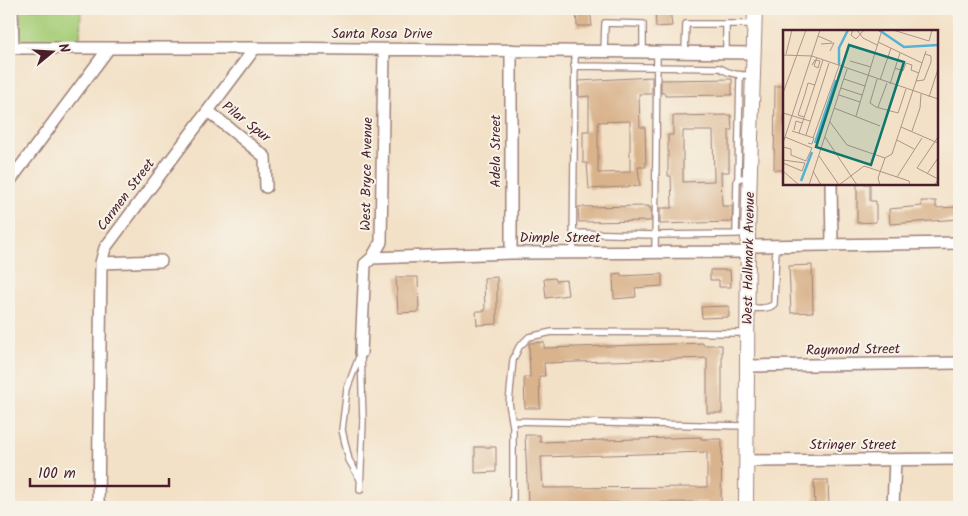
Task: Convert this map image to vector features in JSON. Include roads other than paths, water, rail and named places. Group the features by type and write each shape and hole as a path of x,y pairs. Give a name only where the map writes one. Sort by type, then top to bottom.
{"street":[{"path":"11,48 12,9"},
{"name":"West Hallmark Avenue","path":"746,507 748,308 744,177 747,75 754,53 755,9"},
{"name":"Santa Rosa Drive","path":"11,48 255,48 754,53"},
{"path":"9,182 109,48"},
{"name":"Carmen Street","path":"98,507 101,264 105,248 255,48"},
{"name":"West Bryce Avenue","path":"361,353 365,264 372,258 381,242 384,50"},
{"name":"Adela Street","path":"511,50 511,253"},
{"name":"Pilar Spur","path":"208,111 265,157 266,186"},
{"path":"831,185 832,245"},
{"name":"Dimple Street","path":"372,258 511,253 655,252 745,241 776,246 959,243"},
{"path":"101,264 161,261"},
{"name":"Raymond Street","path":"747,366 959,364"},
{"name":"Stringer Street","path":"746,461 959,459"},
{"path":"893,507 895,460"}],"lane":[{"path":"604,51 606,23 644,24 643,51"},
{"path":"685,52 686,24 755,24"},
{"path":"726,24 726,52"},
{"path":"573,253 574,51"},
{"path":"655,252 657,52"},
{"path":"574,66 720,68 727,72 747,75"},
{"path":"573,233 655,234 745,241"},
{"path":"748,308 766,308 772,307 774,304 776,246"},
{"path":"513,507 512,422 509,403 514,360 519,347 529,337 552,332 748,333"},
{"name":"West Bryce Avenue","path":"361,353 347,389 342,430 349,460 361,480"},
{"name":"West Bryce Avenue","path":"360,490 363,421 361,353"},
{"path":"512,422 747,426"}]}
